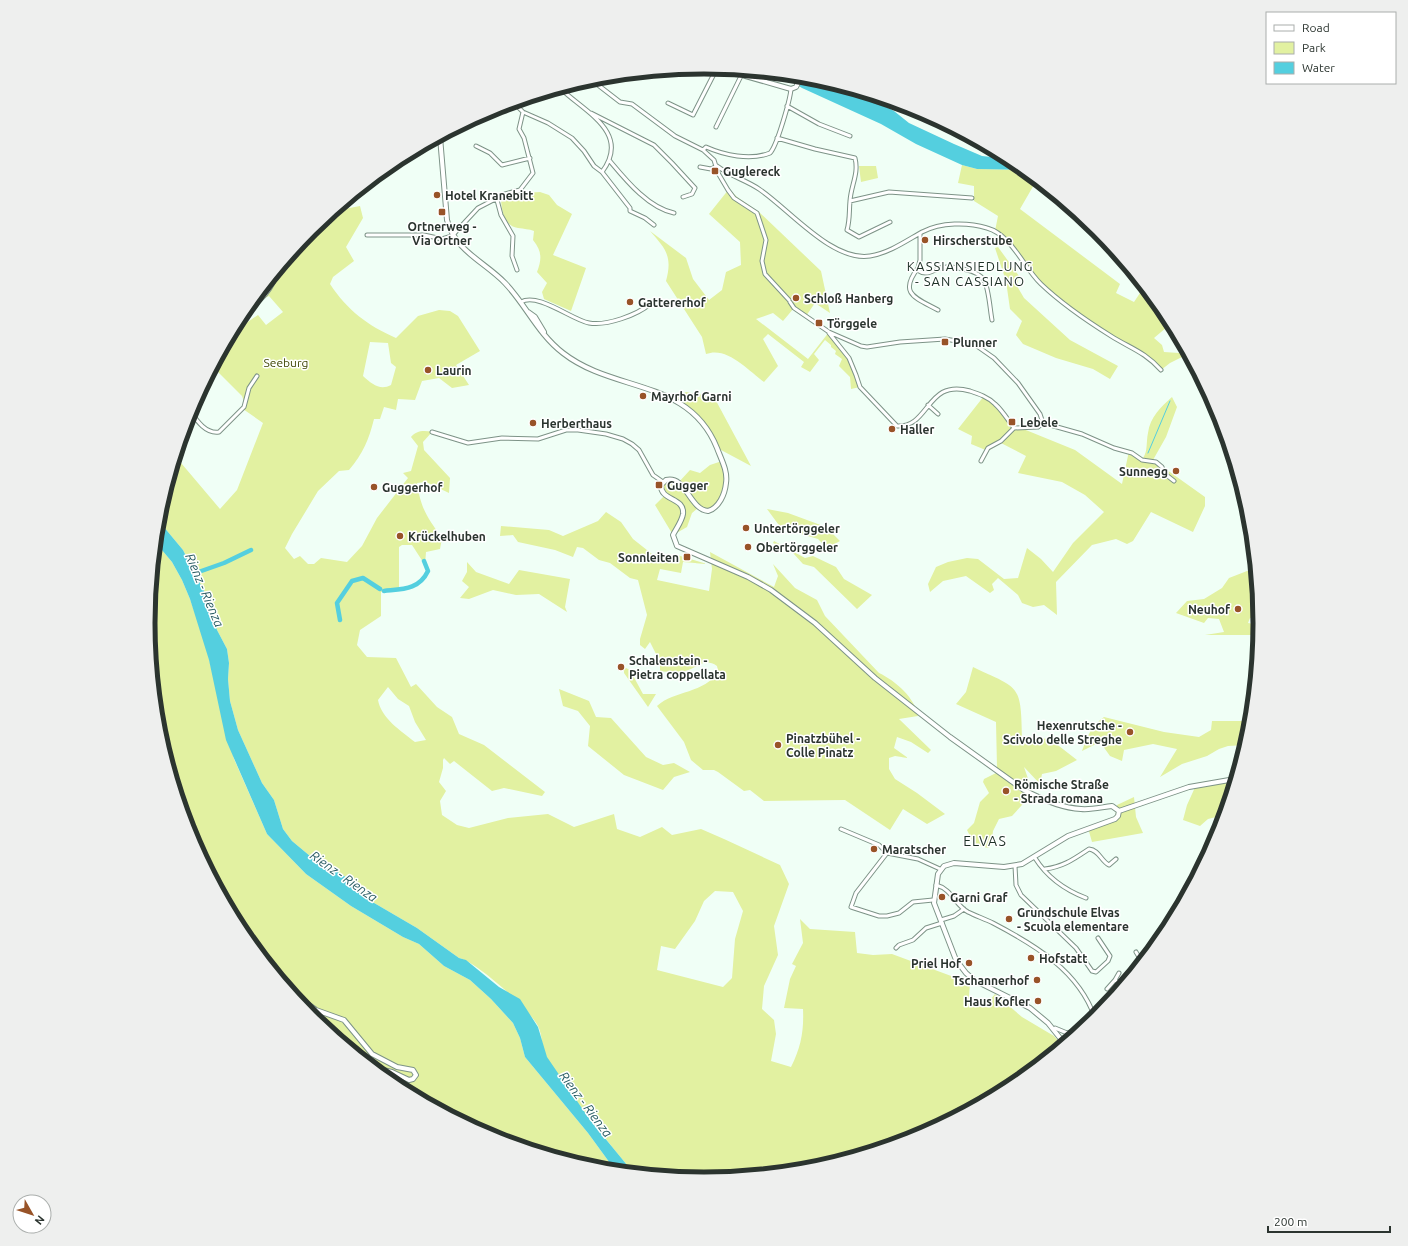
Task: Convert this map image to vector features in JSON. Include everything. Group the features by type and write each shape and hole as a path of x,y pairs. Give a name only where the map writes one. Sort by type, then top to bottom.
{"street":[{"path":"668,103 693,115 714,74"},
{"path":"716,127 741,75"},
{"path":"748,76 791,89 797,86 798,83"},
{"path":"598,85 620,102 632,104 675,136 703,150 714,160 724,184 734,198 757,213 766,240 762,261 765,274 794,308 829,332 867,347 900,342 945,339 974,344 994,358 1014,379 1040,414 1043,423"},
{"path":"703,150 706,147 724,154 735,156 766,154 772,151 791,89"},
{"path":"565,92 591,113 604,127 610,142 610,160 602,172"},
{"path":"787,106 819,124 850,136"},
{"path":"518,107 523,112 555,127 579,144 594,166 602,172 630,208 630,211 654,225"},
{"path":"368,235 424,235 442,239 453,234 478,208 505,194 520,190 534,173 524,138 519,129 523,112"},
{"path":"591,113 654,145 695,188 692,194 683,197"},
{"path":"777,138 854,158 856,173 850,201 850,219 847,230 852,235 858,237 890,222"},
{"path":"440,142 447,220 453,234 465,251 499,277 545,334 562,352 576,362 590,369 673,399 684,405 700,418 712,436 726,473 726,487 720,502 711,510 702,511 678,483 670,479 663,482"},
{"path":"476,146 490,153 502,165 530,158"},
{"path":"610,160 634,188 665,211 674,213"},
{"path":"700,167 711,169 717,166"},
{"path":"717,166 760,189 786,209 817,238 848,254 870,256 886,252 931,228 960,224 987,228 995,231 1010,242 1021,261 1041,284 1087,322 1113,338 1137,349 1161,370"},
{"path":"850,201 876,194 902,191 972,198"},
{"path":"496,200 501,215 513,236 512,256 517,270"},
{"path":"920,234 920,260 918,268 908,284 909,291 919,299 938,310"},
{"path":"918,268 922,273 941,268 964,269 979,276 985,284 992,320"},
{"path":"261,300 267,294 275,281"},
{"path":"520,302 533,300 583,322 594,324 630,316 650,304"},
{"path":"829,332 849,358 860,387 895,424 900,426 912,422 946,389 967,390 990,399 1014,428"},
{"path":"195,419 208,430 219,432 244,407 249,388 257,376"},
{"path":"928,405 938,414"},
{"path":"981,461 988,448 1001,441 1014,428 1038,427 1043,423"},
{"path":"1043,423 1082,434 1114,448 1132,453 1142,460 1156,462 1162,467 1165,474 1174,481"},
{"path":"432,432 468,443 502,438 538,439 566,430 606,434 623,439 632,444 639,450 652,475 663,482"},
{"path":"663,482 662,492 677,502 683,509 683,515 673,535 674,543 681,549 720,564 760,583 802,614 875,678 961,745 1024,790 1047,800 1074,808 1091,809 1112,806 1119,811"},
{"path":"1119,811 1189,787 1230,780"},
{"path":"1061,1040 1054,1029 1030,1008 974,980 966,973 956,960 933,900 940,869 954,863 997,867 1015,866 1035,858 1068,836 1115,819 1118,816 1119,811"},
{"path":"841,829 879,845 886,853 918,859 940,869"},
{"path":"1045,869 1059,867 1070,862 1089,849 1098,853 1105,863 1109,865 1116,859"},
{"path":"886,853 856,893 851,907 879,916 887,916 899,913 913,902 933,900"},
{"path":"1035,858 1051,878 1061,886 1086,898"},
{"path":"1015,866 1016,885 1021,895 1076,948 1092,971 1096,972 1108,961 1110,956 1098,938"},
{"path":"936,885 947,889 964,909 1039,949 1057,962 1074,981 1092,1010"},
{"path":"896,948 899,945 913,940 926,928 954,916 964,909"},
{"path":"1136,952 1139,958"},
{"path":"1107,989 1119,973"},
{"path":"1115,980 1119,983"},
{"path":"313,1008 344,1020 372,1054 397,1067 413,1070 416,1075 413,1079 409,1080 387,1071"},
{"path":"1054,1029 1056,1028 1067,1034"}],"green space":[{"path":"962,165 977,169 1013,170 1034,184 1020,209 1120,284 1116,293 1134,302 1141,291 1166,328 1154,338 1162,345 1164,352 1179,353 1183,356 1170,363 1161,370 1154,362 1087,322 1041,284 1010,242 995,231 998,216 974,201 974,186 958,183"},
{"path":"859,166 876,166 878,178 861,182"},
{"path":"729,189 737,197 759,212 821,271 830,313 815,303 806,316 794,308 783,321 773,313 756,319 808,359 829,332 834,336 849,358 860,387 851,389 850,377 839,366 842,359 835,354 836,351 825,340 814,354 819,360 810,372 801,367 804,362 768,334 763,339 778,366 764,382 737,360 729,356 714,352 706,354 702,337 666,281 669,265 668,259 664,248 650,231 686,258 693,279 709,300 722,290 726,272 741,265 740,242 709,214"},
{"path":"540,192 549,195 557,205 572,214 553,255 586,268 571,311 544,299 542,292 547,283 537,272 540,263 540,252 533,240 534,231 513,227 507,221 503,213 501,200 523,193"},
{"name":"Seeburg","path":"360,206 363,218 346,247 354,261 333,277 330,284 351,310 376,328 396,338 418,316 439,310 450,311 458,316 480,351 456,365 469,385 452,388 439,378 422,381 415,400 398,399 396,410 384,407 380,419 374,419 368,440 358,458 349,470 339,471 318,491 285,548 294,559 300,556 308,564 314,564 321,558 347,562 362,546 377,518 408,478 403,473 411,471 418,446 411,437 415,433 426,431 432,432 423,442 424,450 450,478 449,493 426,482 417,483 420,500 425,512 442,538 440,549 426,552 425,565 412,545 402,545 399,547 399,588 381,592 381,616 360,630 357,645 367,657 396,658 411,687 416,684 437,707 452,717 459,734 484,745 545,792 542,796 504,788 492,791 454,761 450,764 444,758 439,782 446,791 440,801 442,815 457,825 469,828 508,818 548,814 574,827 614,814 617,829 640,837 662,827 672,835 701,829 780,865 789,884 774,926 778,955 764,986 762,1009 774,1020 776,1034 771,1061 791,1067 801,1039 803,1009 784,1008 790,979 796,966 792,964 803,943 800,919 810,929 855,932 857,953 873,955 892,954 970,983 969,996 984,1007 995,994 1022,1017 1054,1036 1059,1042 1038,1059 1009,1079 947,1115 880,1143 846,1153 776,1167 740,1171 668,1171 628,1166 556,1072 545,1054 538,1026 533,1018 514,998 478,968 459,958 417,928 369,900 358,891 349,879 334,870 322,866 292,841 283,829 274,800 262,783 238,730 230,701 227,649 211,614 209,601 183,550 164,527 180,461 220,509 237,490 263,423 243,409 245,404 242,396 217,371 244,325 258,315 266,325 283,312 269,296 259,302 291,261 320,231 331,224 329,223 343,209","holes":["370,342 388,343 391,363 396,367 391,385 387,387 380,387 376,386 363,376","388,687 398,699 409,706 415,722 426,740 415,742 398,729 383,713 378,700","715,891 733,892 743,911 735,939 732,978 723,987 657,970 661,946 675,949 695,921 704,901"]},
{"path":"998,247 1019,276 1017,286 1024,298 1070,340 1118,366 1110,379 1093,369 1056,358 1023,344 1016,335 1022,321 1010,309 1006,281 995,248"},
{"path":"686,392 714,397 751,466 721,450 718,451 706,426 673,399"},
{"path":"984,396 989,397 1016,426 1075,450 1122,484 1129,451 1143,458 1146,452 1151,422 1160,409 1172,397 1177,407 1166,437 1153,460 1205,497 1205,506 1193,532 1151,512 1133,541 1127,544 1116,539 1092,545 1056,582 1057,615 1044,605 1033,607 1022,603 1018,595 998,578 992,584 994,590 990,593 966,576 943,581 930,592 928,584 936,567 948,562 967,558 978,559 1004,579 1018,578 1027,548 1041,559 1053,572 1073,543 1104,512 1085,495 1062,482 1018,473 1026,456 1001,443 988,451 971,444 972,436 958,429"},
{"path":"722,461 727,480 720,502 711,510 698,508 692,513 687,527 673,535 655,505 665,495 661,488 666,480 678,483 690,470 700,473 710,465"},
{"path":"767,509 788,513 826,527 840,541 827,548 818,539 781,528"},
{"path":"606,512 621,522 633,539 652,554 677,555 707,564 683,562 681,573 660,569 657,580 709,591 712,569 710,552 774,587 778,576 773,564 795,588 817,600 825,616 879,673 898,685 913,703 918,716 899,719 931,750 928,753 911,742 897,737 894,748 908,758 895,756 889,758 889,769 895,779 945,814 927,824 903,809 890,830 845,800 764,801 750,790 744,791 718,772 714,770 703,770 691,760 684,742 657,706 672,697 705,684 718,671 717,666 705,663 682,672 660,671 660,662 650,642 645,649 640,645 640,639 647,615 638,580 630,578 610,563 599,560 583,548 577,547 573,557 555,550 518,542 513,535 500,536 501,526 549,530 563,536 598,521"},
{"path":"774,541 805,558 813,556 836,567 844,579 872,595 857,609 814,567 803,564 793,553 773,543"},
{"path":"160,548 172,562 190,599 204,639 234,759 267,834 306,874 351,906 403,937 419,944 444,966 470,980 491,999 513,1023 520,1038 525,1057 588,1133 610,1163 562,1153 528,1143 461,1115 429,1098 370,1059 342,1036 291,985 268,957 248,928 212,866 184,799 174,765 160,695 156,659 156,587"},
{"path":"467,562 476,572 509,584 519,570 570,579 565,607 567,612 539,594 516,595 493,590 469,599 460,598 469,587 462,581 467,572"},
{"path":"1250,571 1253,618 1250,618 1248,623 1253,624 1253,635 1205,635 1224,632 1219,619 1208,618 1204,623 1176,613 1187,601 1204,599 1222,588 1229,578"},
{"path":"624,667 630,670 643,694 656,694 648,707 624,673"},
{"path":"973,667 1000,680 1014,690 1018,697 1020,706 1022,737 1050,739 1077,760 1056,771 1042,774 1040,784 1024,767 1033,793 1012,816 999,819 993,831 991,846 988,848 974,844 967,830 974,823 980,802 989,793 983,782 984,779 996,773 996,722 956,704 966,692"},
{"path":"559,689 589,701 596,717 611,718 646,757 663,765 674,763 690,772 674,777 663,790 624,775 588,746 590,726 578,711 563,706"},
{"path":"1104,717 1164,732 1199,737 1211,730 1212,721 1244,721 1238,745 1228,746 1219,749 1207,756 1182,764 1160,777 1177,749 1153,744 1124,750 1122,761 1110,756 1100,742 1082,751 1088,736"},
{"path":"1230,778 1217,817 1208,819 1200,826 1183,820 1187,805 1197,783"},
{"path":"1134,797 1136,817 1143,833 1092,842 1088,828 1115,818 1117,805"}],"water":[{"path":"792,82 846,93 877,102 894,111 909,123 982,156 993,157 1013,170 977,169 962,165 916,144 881,124 802,88"},
{"name":"Rienz - Rienza","path":"164,527 183,550 209,601 211,614 217,630 227,649 230,701 238,730 262,783 274,800 283,829 292,841 322,866 334,870 349,879 358,891 369,900 417,928 459,958 466,960 499,987 520,999 538,1027 547,1057 590,1120 628,1166 610,1163 588,1133 525,1057 520,1038 513,1023 491,999 470,980 444,966 419,944 403,937 351,906 306,874 267,834 226,740 209,660 190,599 172,562 160,548"}],"waterway":[{"path":"1148,453 1170,401"},
{"name":"Rienz - Rienza","path":"190,575 224,563 251,550"},
{"path":"384,591 397,590 420,582 428,571 424,561"},
{"path":"340,620 337,603 352,581 363,578 380,589"}],"place":[{"name":"Guglereck","path":"715,171"},
{"name":"Hotel Kranebitt","path":"437,195"},
{"name":"Ortnerweg - Via Ortner","path":"442,212"},
{"name":"Hirscherstube","path":"925,240"},
{"name":"Schloß Hanberg","path":"796,298"},
{"name":"Gattererhof","path":"630,302"},
{"name":"Törggele","path":"819,323"},
{"name":"Plunner","path":"945,342"},
{"name":"Laurin","path":"428,370"},
{"name":"Mayrhof Garni","path":"643,396"},
{"name":"Lebele","path":"1012,422"},
{"name":"Herberthaus","path":"533,423"},
{"name":"Haller","path":"892,429"},
{"name":"Sunnegg","path":"1176,471"},
{"name":"Gugger","path":"659,485"},
{"name":"Guggerhof","path":"374,487"},
{"name":"Untertörggeler","path":"746,528"},
{"name":"Krückelhuben","path":"400,536"},
{"name":"Obertörggeler","path":"748,547"},
{"name":"Sonnleiten","path":"687,557"},
{"name":"Neuhof","path":"1238,609"},
{"name":"Schalenstein - Pietra coppellata","path":"621,667"},
{"name":"Hexenrutsche - Scivolo delle Streghe","path":"1130,732"},
{"name":"Pinatzbühel - Colle Pinatz","path":"778,745"},
{"name":"Römische Straße - Strada romana","path":"1006,791"},
{"name":"Maratscher","path":"874,849"},
{"name":"Garni Graf","path":"942,897"},
{"name":"Grundschule Elvas - Scuola elementare","path":"1009,919"},
{"name":"Hofstatt","path":"1031,958"},
{"name":"Priel Hof","path":"969,963"},
{"name":"Tschannerhof","path":"1037,980"},
{"name":"Haus Kofler","path":"1038,1001"}],"district":[{"name":"KASSIANSIEDLUNG - SAN CASSIANO","path":"970,274"},
{"name":"ELVAS","path":"985,841"}]}
